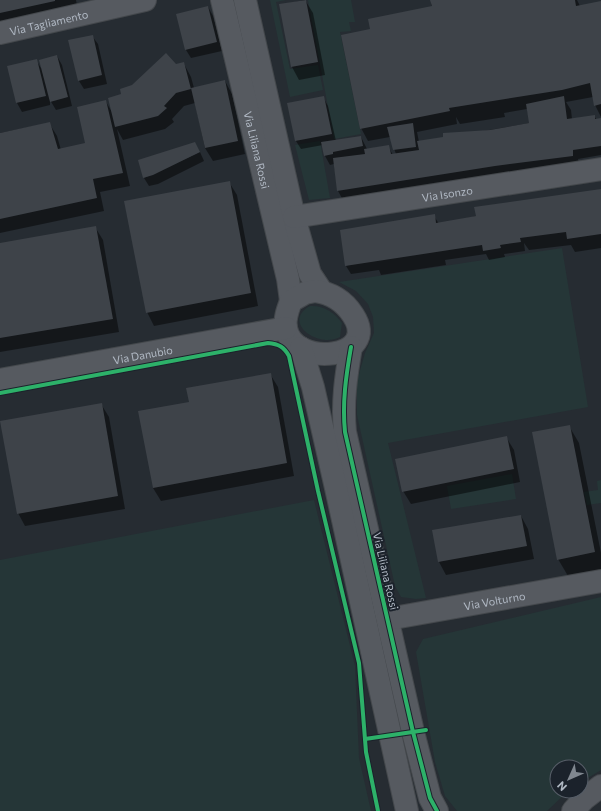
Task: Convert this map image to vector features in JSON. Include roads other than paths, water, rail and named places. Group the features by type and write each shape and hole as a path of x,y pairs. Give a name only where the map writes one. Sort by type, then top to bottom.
{"street":[{"name":"Via Tagliamento","path":"0,33 145,0"},
{"name":"Via Liliana Rossi","path":"222,0 288,279 291,301 287,311 286,328"},
{"name":"Via Liliana Rossi","path":"245,0 294,217 310,274 322,292 344,303 355,318 358,329 357,338 351,347 346,376 343,407 345,432 388,619 412,732 434,804"},
{"name":"Via Isonzo","path":"294,217 601,169"},
{"path":"291,301 305,293 322,292"},
{"path":"286,328 290,337 301,348 313,387 382,694 380,746 383,772 402,810"},
{"name":"Via Danubio","path":"0,380 286,328"},
{"path":"301,348 321,354 331,355 351,347"},
{"name":"Via Volturno","path":"388,619 601,581"},
{"path":"573,811 584,799 601,786"}]}
